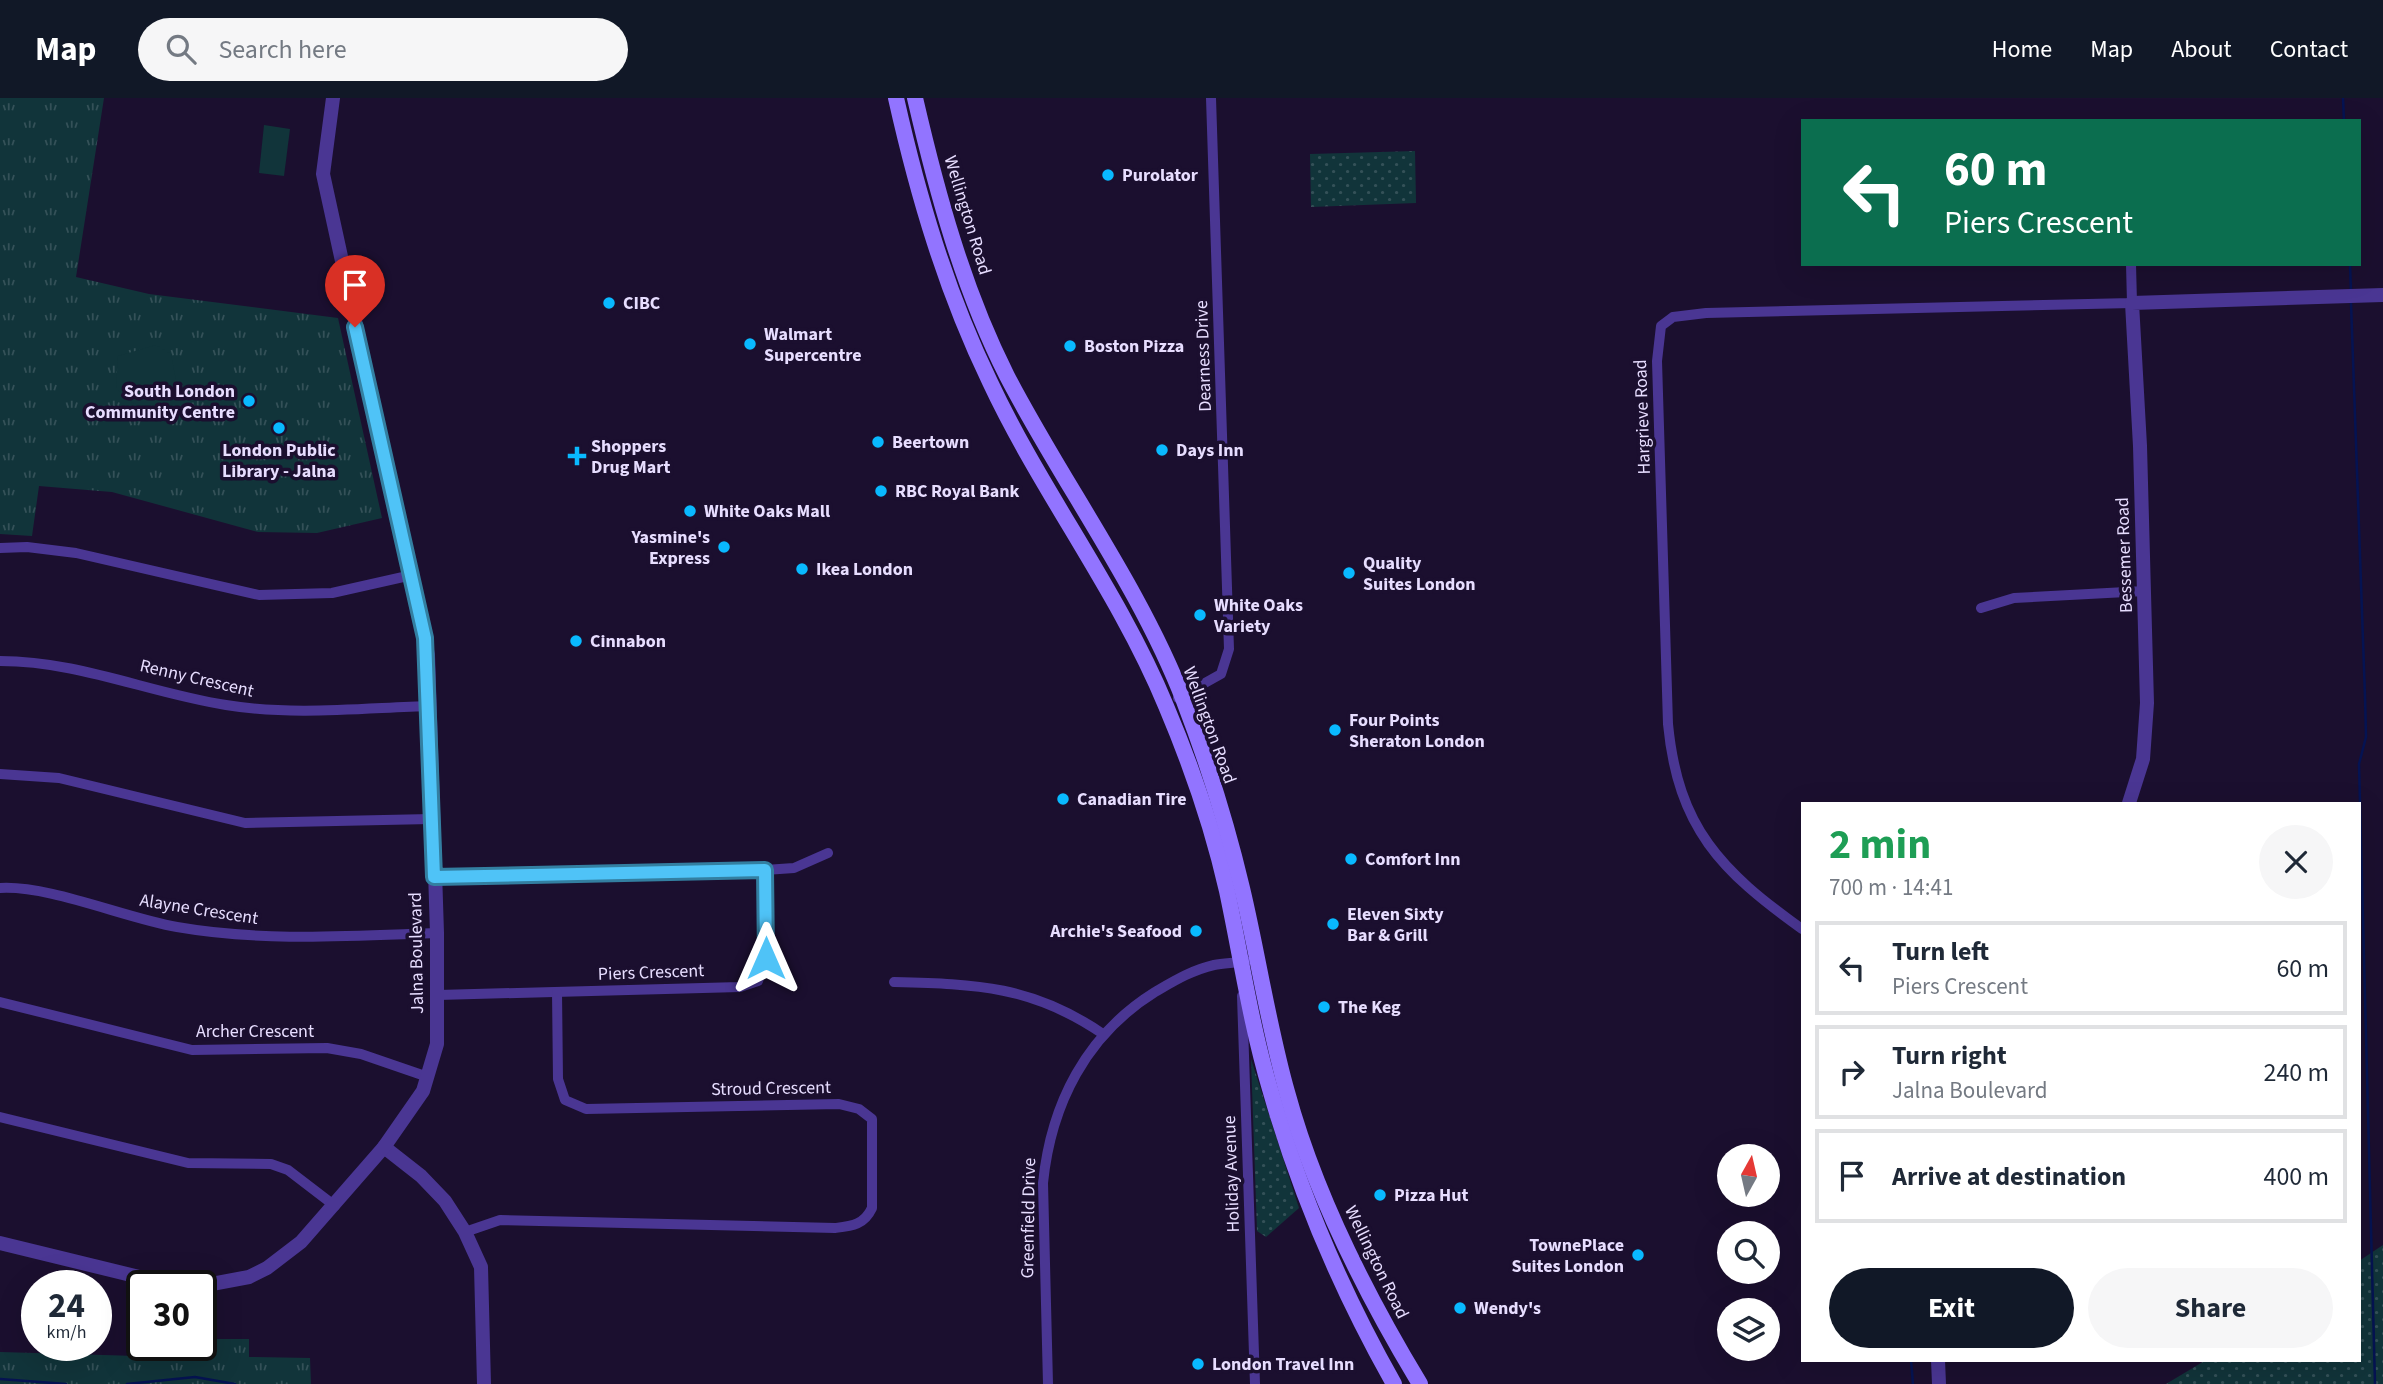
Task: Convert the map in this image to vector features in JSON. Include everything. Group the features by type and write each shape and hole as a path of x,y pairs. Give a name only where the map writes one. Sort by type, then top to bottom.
{"main road":[{"name":"Wellington Road","path":"895,98 912,167 944,274 987,375 1033,463 1096,570 1165,703 1205,815 1250,960 1287,1093 1317,1180 1362,1281 1420,1384"},
{"name":"Wellington Road","path":"915,98 934,179 961,265 1003,366 1153,636 1182,696 1223,820 1250,960 1269,1087 1302,1186 1394,1384"},
{"path":"987,375 1003,366"},
{"path":"1373,1343 1403,1384"}],"street":[{"name":"Jalna Boulevard","path":"217,1284 228,1283 267,1268 301,1242 335,1206 384,1147 423,1091 437,1044 437,933 431,819 428,655 323,174 333,98"},
{"name":"Dearness Drive","path":"1165,703 1221,674 1229,649 1211,98"},
{"path":"2131,266 2132,303 2378,295"},
{"name":"Bessemer Road","path":"2129,802 2146,746 2145,592 2132,303"},
{"name":"Hargrieve Road","path":"1801,928 1745,887 1711,850 1686,806 1673,763 1668,724 1657,361 1661,326 1673,317 1706,313 2132,303"},
{"path":"0,548 27,547 76,553 259,595 332,593 412,575"},
{"path":"1981,608 2014,598 2145,592"},
{"name":"Renny Crescent","path":"0,661 65,666 222,705 254,709 430,706"},
{"path":"0,774 59,778 245,822 431,819"},
{"path":"434,877 765,870 794,868 828,853"},
{"name":"Piers Crescent","path":"438,995 740,987 758,981 766,958 765,870"},
{"name":"Alayne Crescent","path":"0,888 40,893 172,926 237,937 437,933"},
{"name":"Greenfield Drive","path":"1048,1384 1043,1184 1046,1151 1054,1120 1073,1076 1103,1034 1133,1006 1179,977 1214,965 1250,960"},
{"name":"Holiday Avenue","path":"1250,960 1255,1384"},
{"path":"894,982 970,984 1006,989 1070,1012 1103,1034"},
{"name":"Stroud Crescent","path":"465,1231 500,1220 835,1228 859,1225 868,1218 872,1208 872,1119 859,1109 839,1104 586,1109 565,1100 558,1079 556,992"},
{"name":"Archer Crescent","path":"0,1002 192,1050 327,1048 361,1054 428,1077"},
{"path":"0,1117 188,1163 271,1164 288,1170 335,1206"},
{"path":"384,1147 421,1176 445,1201 465,1231 481,1267 484,1384"},
{"path":"0,1243 126,1274"},
{"path":"1938,1362 1939,1384"}],"green space":[{"path":"0,98 104,98 76,277 149,294 338,318 382,518 317,533 258,532 112,492 39,486 32,536 0,534"},
{"path":"264,125 290,129 284,176 259,173"},
{"path":"1415,151 1416,203 1311,207 1310,154"},
{"path":"156,345 171,354 178,391 154,406 138,405 116,387 118,356"},
{"path":"1251,1059 1299,1208 1266,1237 1257,1231"},
{"path":"2383,1245 2383,1384 2166,1384 2203,1362 2361,1362 2361,1260"},
{"path":"217,1339 249,1339 249,1357 310,1358 311,1384 0,1384 0,1352 21,1353 21,1361 112,1361 112,1355 126,1356 126,1361 217,1361"}],"waterway":[{"path":"2343,98 2344,119"},
{"path":"2350,266 2351,292"},
{"path":"2351,303 2366,737 2359,764 2360,802"},
{"path":"2361,842 2375,1384"},
{"path":"1911,1362 1913,1384"},
{"path":"127,1384 195,1377 235,1384"},
{"path":"0,1379 66,1384"}],"place":[{"name":"Purolator","path":"1108,175"},
{"name":"CIBC","path":"609,303"},
{"name":"Walmart Supercentre","path":"750,344"},
{"name":"Boston Pizza","path":"1070,346"},
{"name":"South London Community Centre","path":"249,401"},
{"name":"London Public Library - Jalna","path":"279,428"},
{"name":"Beertown","path":"878,442"},
{"name":"Days Inn","path":"1162,450"},
{"name":"Shoppers Drug Mart","path":"577,456"},
{"name":"RBC Royal Bank","path":"881,491"},
{"name":"White Oaks Mall","path":"690,511"},
{"name":"Yasmine's Express","path":"724,547"},
{"name":"Ikea London","path":"802,569"},
{"name":"Quality Suites London","path":"1349,573"},
{"name":"White Oaks Variety","path":"1200,615"},
{"name":"Cinnabon","path":"576,641"},
{"name":"Four Points Sheraton London","path":"1335,730"},
{"name":"Canadian Tire","path":"1063,799"},
{"name":"Comfort Inn","path":"1351,859"},
{"name":"Eleven Sixty Bar & Grill","path":"1333,924"},
{"name":"Archie's Seafood","path":"1196,931"},
{"name":"The Keg","path":"1324,1007"},
{"name":"Pizza Hut","path":"1380,1195"},
{"name":"TownePlace Suites London","path":"1638,1255"},
{"name":"Wendy's","path":"1460,1308"},
{"name":"London Travel Inn","path":"1198,1364"}],"route":[{"path":"355,327 423,622 428,655 434,877 765,870 766,958"}]}
